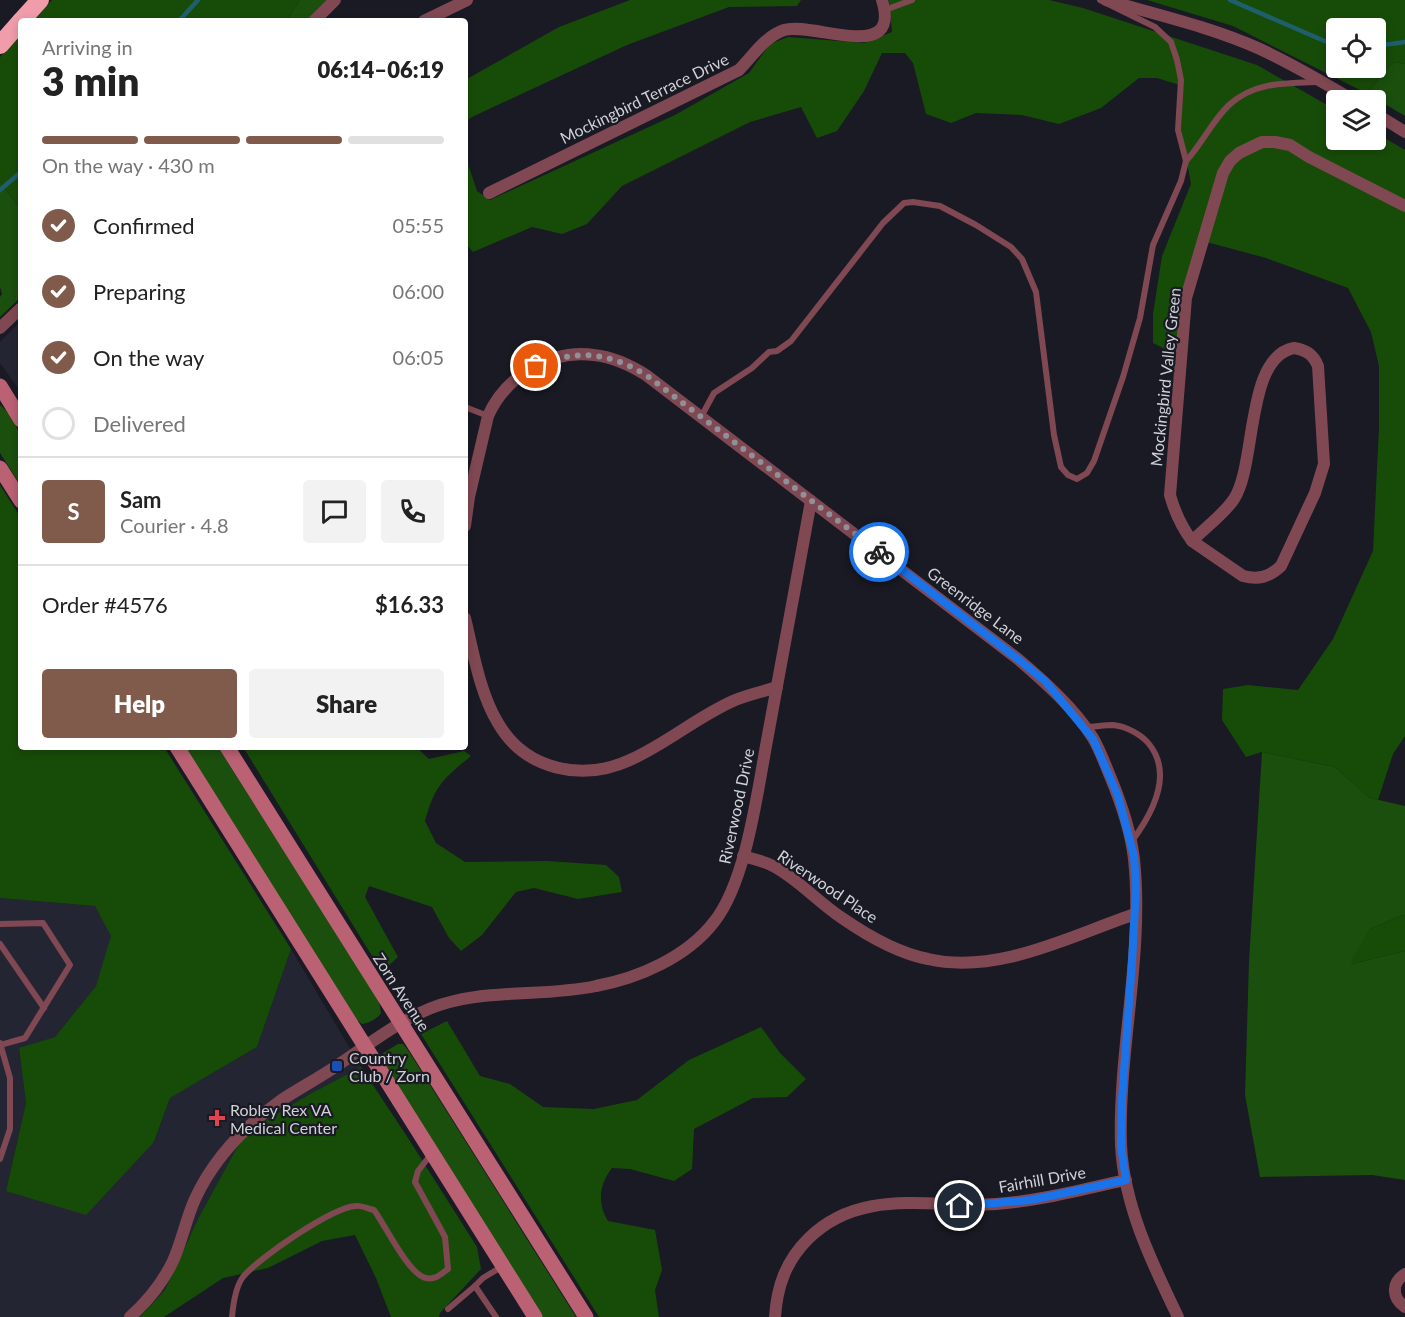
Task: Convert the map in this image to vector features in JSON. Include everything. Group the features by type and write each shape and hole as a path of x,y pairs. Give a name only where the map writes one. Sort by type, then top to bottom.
{"highway":[{"path":"24,18 40,0"},
{"path":"0,45 18,24"}],"main road":[{"path":"0,386 18,415"},
{"path":"0,468 18,496"},
{"path":"179,750 535,1317"},
{"name":"Zorn Avenue","path":"229,750 586,1317"}],"street":[{"path":"317,18 335,0"},
{"path":"430,18 467,0"},
{"path":"1106,0 1202,27 1259,48 1337,90"},
{"name":"Mockingbird Terrace Drive","path":"489,193 739,70 762,43 785,30 864,36 877,33 883,27 883,5"},
{"path":"1386,120 1405,132"},
{"name":"Mockingbird Valley Green","path":"1192,541 1234,500 1245,475 1248,444 1263,378 1279,354 1287,350 1303,350 1311,354 1318,366 1324,464 1314,493 1281,566 1274,573 1263,578 1253,579 1244,576 1192,541 1174,511 1170,495 1186,298 1223,173 1230,161 1250,146 1262,142 1290,145 1405,206"},
{"path":"0,328 18,311"},
{"name":"Greenridge Lane","path":"468,510 488,416 500,395 509,385 525,372 560,358 592,355 611,358 646,375 1045,681 1093,739 1118,796 1134,856 1135,914 1122,1099 1121,1147 1133,1212 1178,1317"},
{"name":"Riverwood Drive","path":"130,1317 158,1287 173,1261 195,1200 212,1168 235,1139 256,1119 283,1099 414,1015 457,1000 595,987 652,969 677,954 714,922 734,885 751,826 811,501"},
{"path":"468,629 486,697 497,723 511,742 526,754 559,769 580,772 613,767 632,760 732,702 777,687"},
{"name":"Riverwood Place","path":"743,856 772,865 841,918 879,941 928,959 954,962 1005,958 1135,914"},
{"name":"Fairhill Drive","path":"775,1317 781,1281 793,1257 817,1231 849,1211 895,1203 960,1206 999,1204 1053,1196 1126,1180"},
{"path":"1405,1274 1396,1283 1394,1290 1399,1303 1405,1307"}],"lane":[{"path":"883,5 912,0"},
{"path":"1100,0 1155,27 1171,42 1178,60 1180,80 1178,130 1186,161"},
{"path":"701,417 714,393 752,368 769,352 777,351 791,341 882,223 893,212 904,203 927,204 940,206 976,225 1011,248 1022,259 1036,292 1060,467 1068,475 1077,478 1087,473 1094,461 1123,377 1140,318 1153,245 1181,181 1186,161 1229,105 1245,94 1267,85 1322,81"},
{"path":"468,408 488,416"},
{"path":"1084,728 1114,725 1134,732 1144,738 1153,749 1158,761 1159,788 1154,805 1145,824 1130,843"},
{"path":"0,924 43,923 70,965 25,1038 0,1044 10,1078 10,1130 0,1159"},
{"path":"0,944 44,1008"},
{"path":"232,1317 242,1278 314,1223 356,1206 374,1210 411,1267 424,1278 435,1279 448,1269 445,1237 415,1182 418,1171 432,1153"},
{"path":"448,1309 483,1278 503,1266"},
{"path":"475,1286 496,1317"}],"shaded area":[{"path":"18,324 18,388 0,363 0,342"},
{"name":"Robley Rex VA Medical Center","path":"0,898 95,906 112,936 96,986 55,1037 19,1049 26,1103 6,1191 154,1143 170,1098 257,1047 291,949 361,1067 245,1133 199,1217 165,1290 140,1317 0,1317"}],"green space":[{"path":"52,0 300,0 288,18 36,18"},
{"path":"300,0 327,0 309,18 288,18"},
{"path":"630,0 801,0 797,6 729,7 627,45 468,120 468,78 559,27"},
{"path":"889,0 1049,0 1083,8 1257,65 1326,104 1326,150 1386,150 1386,139 1405,150 1405,736 1393,754 1378,800 1370,798 1335,767 1262,752 1246,757 1222,720 1223,689 1248,685 1298,690 1333,639 1373,551 1379,427 1379,366 1371,332 1348,288 1266,258 1199,240 1179,342 1171,352 1153,343 1153,314 1162,256 1191,184 1181,129 1183,86 1157,78 1139,78 1101,108 1059,124 1022,115 976,113 951,123 926,114 913,63 905,53 882,53 864,91 837,131 817,138 801,107 750,122 622,186 587,224 562,234 532,227 473,252 468,246 468,164 477,191 490,200 675,115 749,73 770,44 788,37 864,43 892,32"},
{"path":"1147,0 1405,0 1405,64 1395,62 1386,70 1386,18 1326,18 1326,73 1233,26"},
{"path":"18,37 18,206 0,182 0,57"},
{"path":"1395,62 1405,64 1405,116 1386,105 1386,90 1371,90 1379,78 1386,78 1386,70"},
{"path":"1336,78 1379,78 1371,90 1360,90"},
{"path":"0,182 18,206 18,300 0,317 2,294 0,287"},
{"path":"0,405 9,414 18,430 18,481 0,453"},
{"path":"0,485 18,513 18,750 166,750 291,949 257,1047 170,1098 154,1142 86,1215 6,1191 26,1103 19,1048 55,1037 96,986 111,936 95,906 0,898"},
{"path":"186,750 220,750 379,1001 381,1013 375,1019 362,1024 357,1020"},
{"path":"245,750 419,750 429,759 464,751 471,756 441,784 432,799 425,821 436,843 465,862 547,861 606,865 619,877 622,892 578,899 534,888 516,892 482,935 461,951 449,938 432,907 369,886 365,897 398,957 382,972"},
{"path":"1262,752 1335,767 1370,798 1405,806 1405,916 1402,915 1370,929 1351,964 1405,951 1405,1180 1372,1175 1260,1177 1245,1095 1249,961"},
{"path":"1402,915 1405,916 1405,951 1351,964 1353,956 1370,929"},
{"path":"447,1021 480,1076 510,1084 543,1107 594,1109 637,1100 689,1060 761,1027 780,1053 806,1079 787,1097 753,1098 694,1129 692,1169 674,1181 630,1169 612,1168 608,1174 602,1187 601,1201 608,1221 655,1230 662,1270 655,1290 659,1317 599,1317 421,1034"},
{"path":"398,1044 403,1044 408,1050 576,1317 542,1317 387,1069 382,1058 383,1053"},
{"path":"361,1067 477,1247 481,1269 440,1313 439,1317 391,1317 376,1278 355,1235 322,1241 268,1268 223,1278 164,1317 140,1317 165,1290 199,1217 245,1133"}],"waterway":[{"path":"182,18 198,0"},
{"path":"1230,0 1326,42"},
{"path":"1386,45 1405,42"},
{"path":"0,190 18,175"}],"way so far":[{"path":"536,366 573,355 592,355 611,358 632,367 646,375 879,552"}],"place":[{"name":"Country Club / Zorn","path":"337,1066"},
{"name":"Robley Rex VA Medical Center","path":"217,1118"}],"route":[{"path":"879,552 1045,681 1079,720 1093,739 1113,783 1134,856 1135,914 1122,1099 1121,1147 1126,1180 1031,1200 960,1206"}]}
